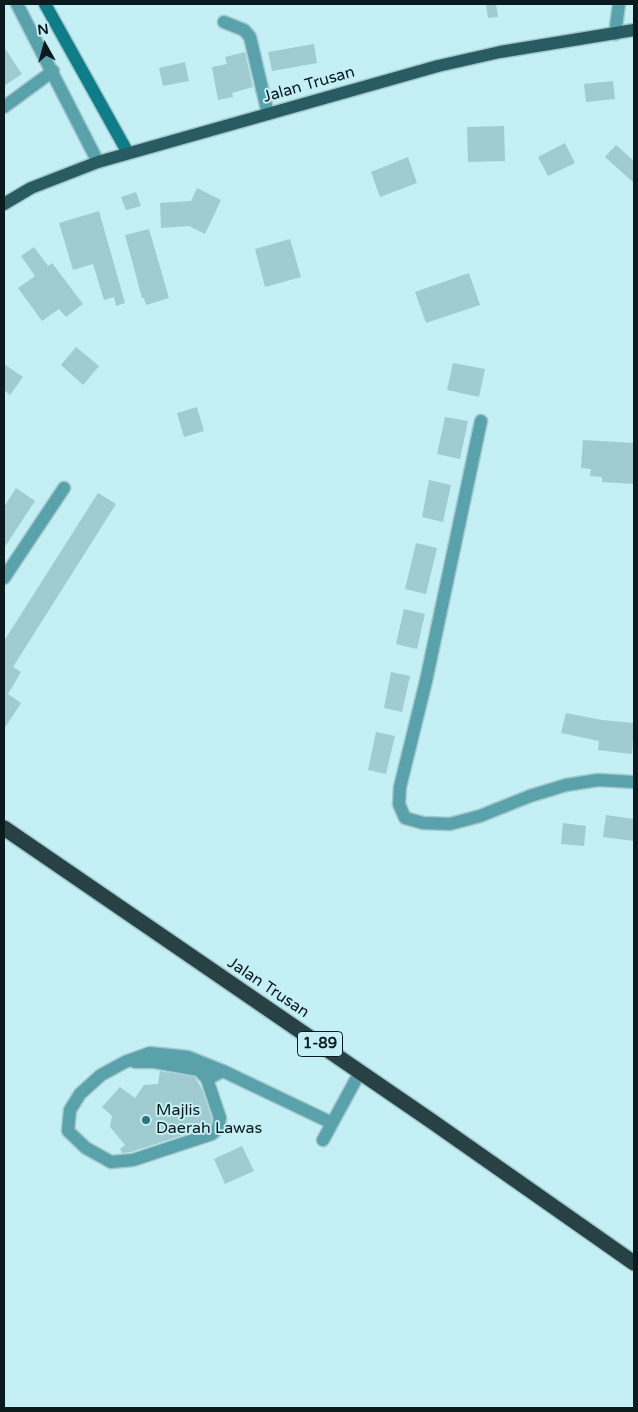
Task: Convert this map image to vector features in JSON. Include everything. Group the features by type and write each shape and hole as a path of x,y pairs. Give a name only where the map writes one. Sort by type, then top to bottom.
{"highway":[{"name":"Jalan Trusan","path":"4,828 634,1263"}],"main road":[{"name":"Jalan Trusan","path":"4,204 31,188 98,162 438,66 500,52 634,30"}],"street":[{"path":"17,4 98,162"},
{"path":"45,4 128,153"},
{"path":"615,34 619,4"},
{"path":"224,22 244,30 250,37 268,114"},
{"path":"4,107 53,71"},
{"path":"481,421 426,681 400,787 399,804 405,818 423,823 450,824 480,816 530,796 566,785 598,780 634,782"},
{"path":"4,578 64,488"},
{"path":"125,1062 155,1062 199,1070 207,1079 220,1118 218,1128 212,1134 132,1160 111,1162 86,1148 68,1131 70,1110 80,1094 101,1075 125,1062 150,1053 188,1058 223,1071 332,1123"},
{"path":"207,1079 223,1071"},
{"path":"323,1140 360,1072"}],"building":[{"path":"486,4 496,4 498,17 488,18"},
{"path":"314,44 317,63 272,71 268,52"},
{"path":"4,47 22,74 4,86"},
{"path":"245,52 253,87 232,93 233,97 218,100 212,67 227,64 225,57"},
{"path":"185,62 189,81 163,86 159,68"},
{"path":"613,81 615,99 586,102 584,84"},
{"path":"504,126 505,161 468,162 467,127"},
{"path":"565,143 575,163 548,176 538,157"},
{"path":"616,145 634,161 634,183 605,157"},
{"path":"408,157 417,183 380,197 371,172"},
{"path":"197,188 221,200 205,234 189,226 161,228 160,203 191,201"},
{"path":"136,192 141,206 126,210 121,197"},
{"path":"99,211 125,303 116,306 114,297 104,300 93,264 73,270 59,223"},
{"path":"149,229 169,298 146,305 144,298 142,298 125,235"},
{"path":"290,239 301,277 265,287 255,249"},
{"path":"34,247 48,266 52,263 83,304 66,317 59,309 42,321 18,288 35,276 21,256"},
{"path":"469,273 480,305 426,323 415,292"},
{"path":"76,347 99,366 83,385 61,365"},
{"path":"453,363 485,369 479,397 447,390"},
{"path":"4,364 23,377 10,395 4,390"},
{"path":"197,407 204,431 184,437 177,413"},
{"path":"445,417 468,421 460,459 437,454"},
{"path":"583,440 634,443 634,484 602,482 602,477 590,476 591,469 581,468"},
{"path":"429,480 451,485 443,522 422,517"},
{"path":"16,488 35,501 4,548 4,507"},
{"path":"98,493 116,504 13,667 21,672 8,694 21,703 4,729 4,641"},
{"path":"416,543 437,548 426,594 405,589"},
{"path":"404,609 425,614 417,649 396,644"},
{"path":"391,672 410,676 402,712 384,708"},
{"path":"566,713 602,720 634,723 632,754 598,750 599,741 561,733"},
{"path":"376,732 395,736 386,774 368,770"},
{"path":"606,815 634,819 634,841 603,837"},
{"path":"563,823 586,826 584,846 561,844"},
{"path":"160,1071 195,1077 202,1089 212,1119 211,1124 208,1127 131,1152 122,1153 120,1149 125,1145 110,1127 112,1116 102,1107 120,1087 135,1098 144,1085 158,1084"},
{"path":"242,1146 254,1171 225,1184 214,1159"}],"place":[{"name":"Majlis Daerah Lawas","path":"146,1120"}]}
